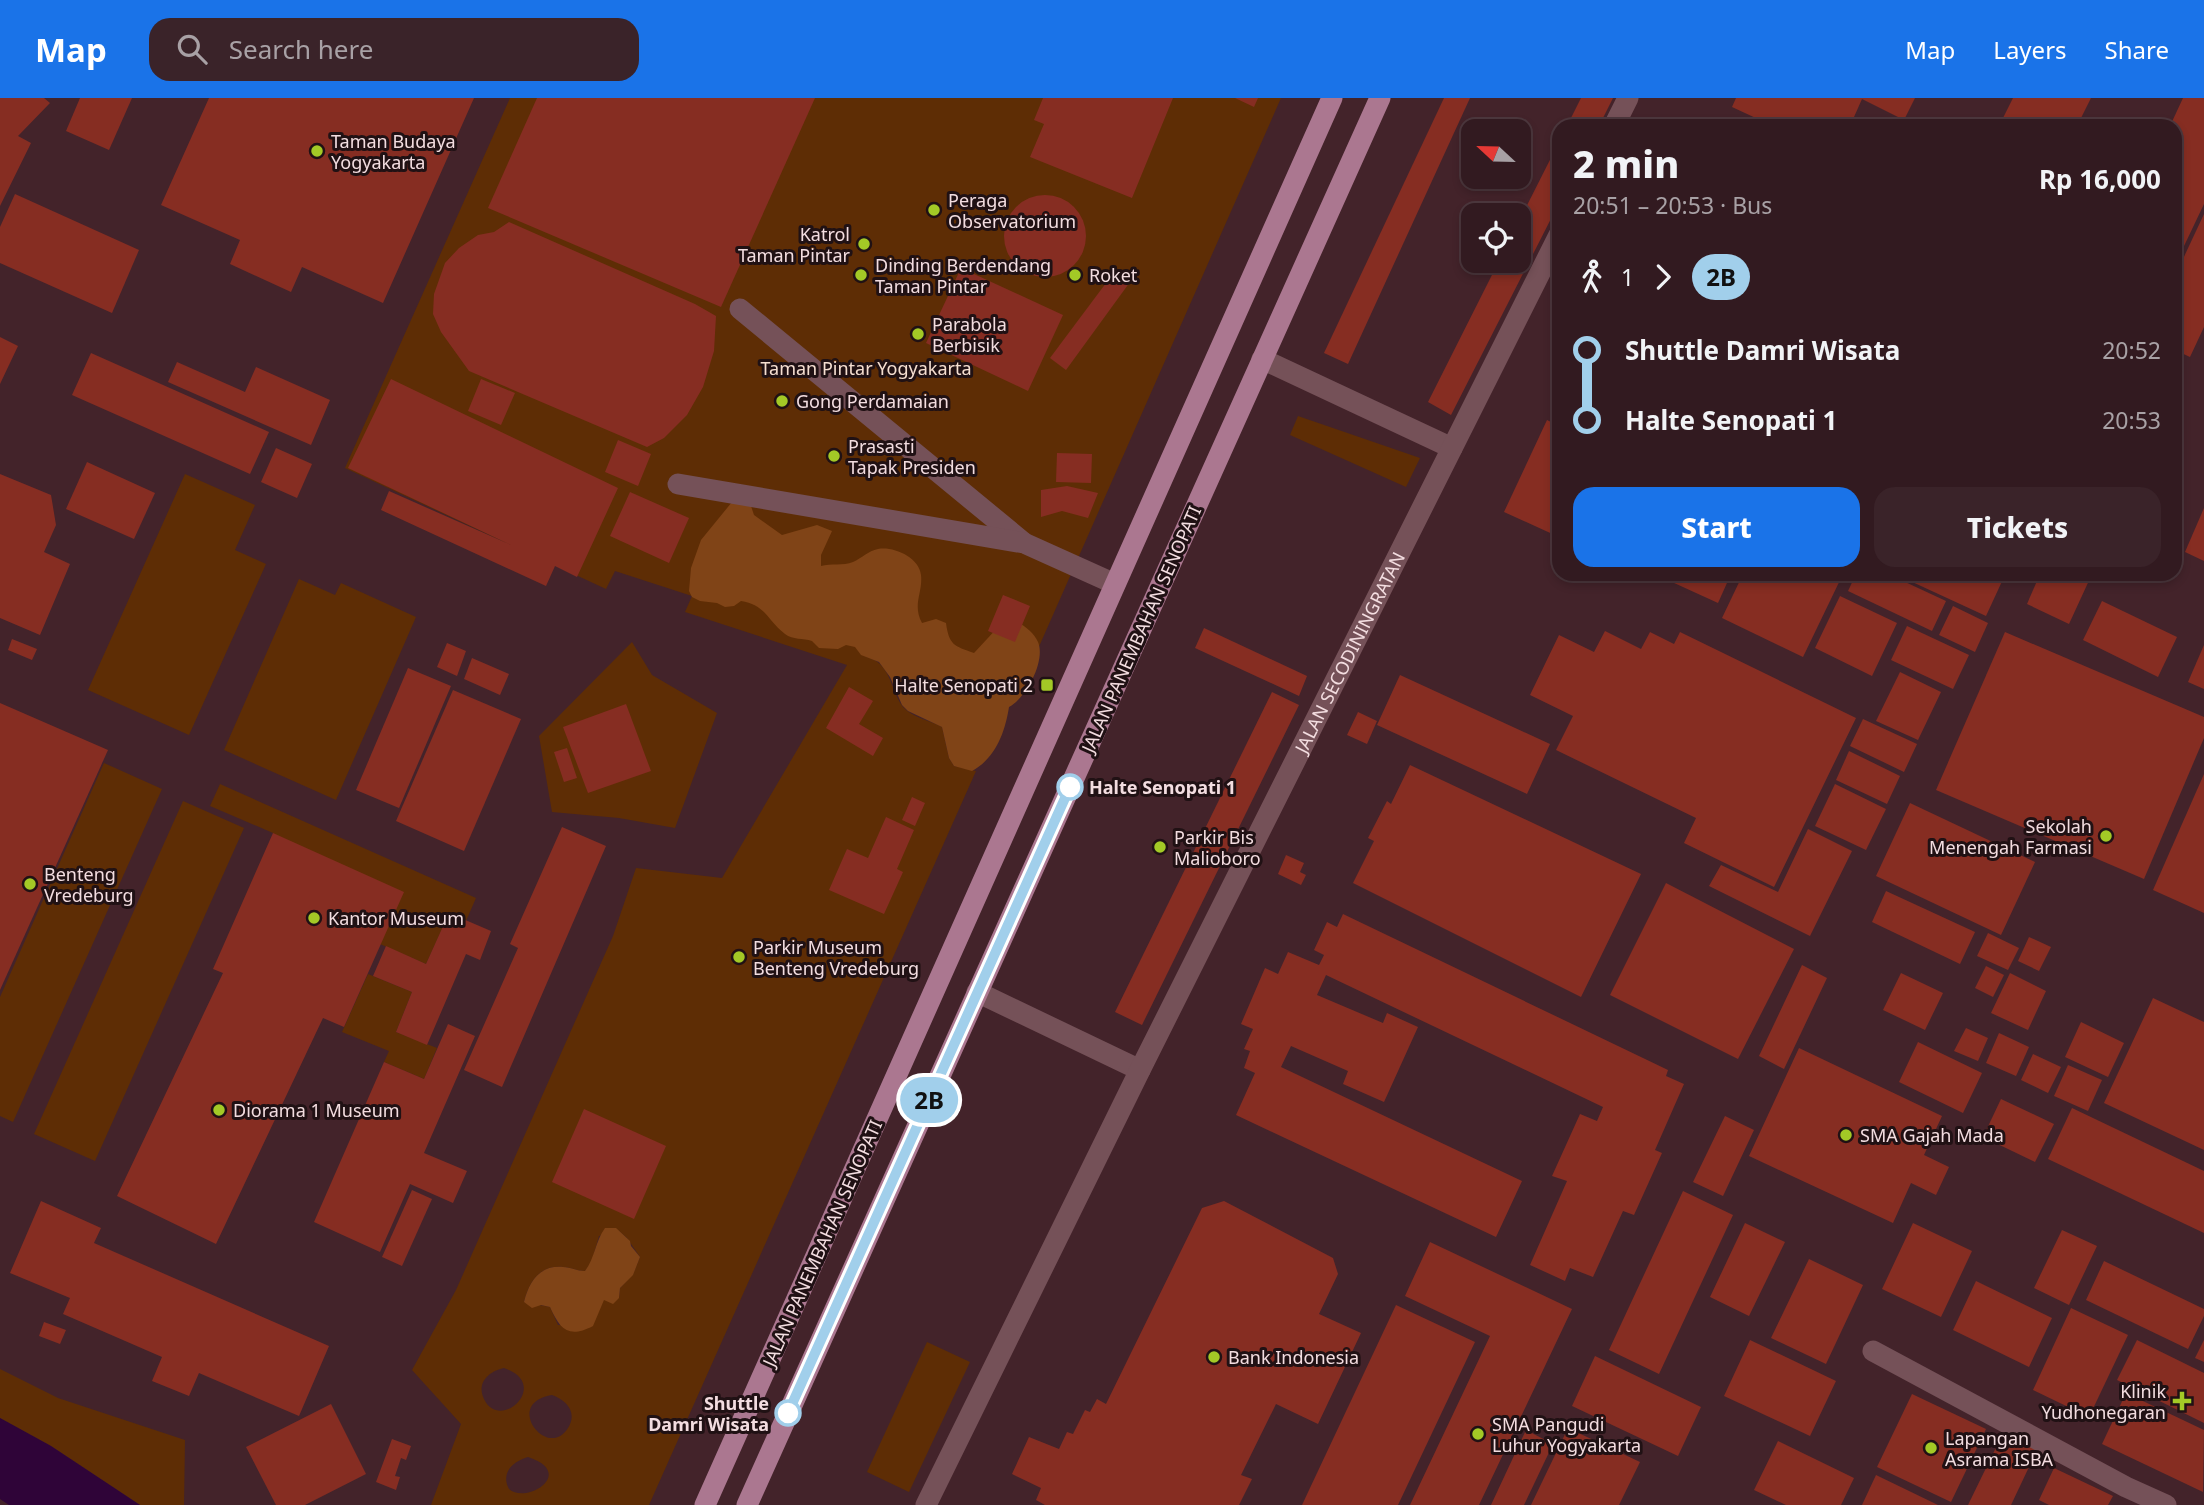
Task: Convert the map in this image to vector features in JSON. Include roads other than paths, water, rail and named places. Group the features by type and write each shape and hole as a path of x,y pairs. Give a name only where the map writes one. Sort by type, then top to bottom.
{"main road":[{"name":"JALAN PANEMBAHAN SENOPATI","path":"705,1505 1332,98"},
{"name":"JALAN PANEMBAHAN SENOPATI","path":"747,1505 1380,98"}],"street":[{"path":"1618,119 1628,98"},
{"name":"JALAN SECODININGRATAN","path":"926,1505 1140,1070 1552,249"},
{"path":"740,309 1024,543"},
{"path":"1262,359 1452,448"},
{"path":"678,484 1024,543 1115,584"},
{"path":"977,992 1140,1070"},
{"path":"1872,1351 2126,1487 2166,1505"}],"place":[{"name":"Taman Budaya Yogyakarta","path":"317,151"},
{"name":"Peraga Observatorium","path":"934,210"},
{"name":"Katrol Taman Pintar","path":"864,244"},
{"name":"Dinding Berdendang Taman Pintar","path":"861,275"},
{"name":"Roket","path":"1075,275"},
{"name":"Parabola Berbisik","path":"918,334"},
{"name":"Gong Perdamaian","path":"782,401"},
{"name":"Prasasti Tapak Presiden","path":"834,456"},
{"name":"Halte Senopati 2","path":"1047,685"},
{"name":"Halte Senopati 1","path":"1070,787"},
{"name":"Sekolah Menengah Farmasi","path":"2106,836"},
{"name":"Parkir Bis Malioboro","path":"1160,847"},
{"name":"Benteng Vredeburg","path":"30,884"},
{"name":"Kantor Museum","path":"314,918"},
{"name":"Parkir Museum Benteng Vredeburg","path":"739,957"},
{"name":"Diorama 1 Museum","path":"219,1110"},
{"name":"SMA Gajah Mada","path":"1846,1135"},
{"name":"Bank Indonesia","path":"1214,1357"},
{"name":"Klinik Yudhonegaran","path":"2182,1401"},
{"name":"Shuttle Damri Wisata","path":"788,1413"},
{"name":"SMA Pangudi Luhur Yogyakarta","path":"1478,1434"},
{"name":"Lapangan Asrama ISBA","path":"1931,1448"}],"park label":[{"name":"Taman Pintar Yogyakarta","path":"866,368"}]}
